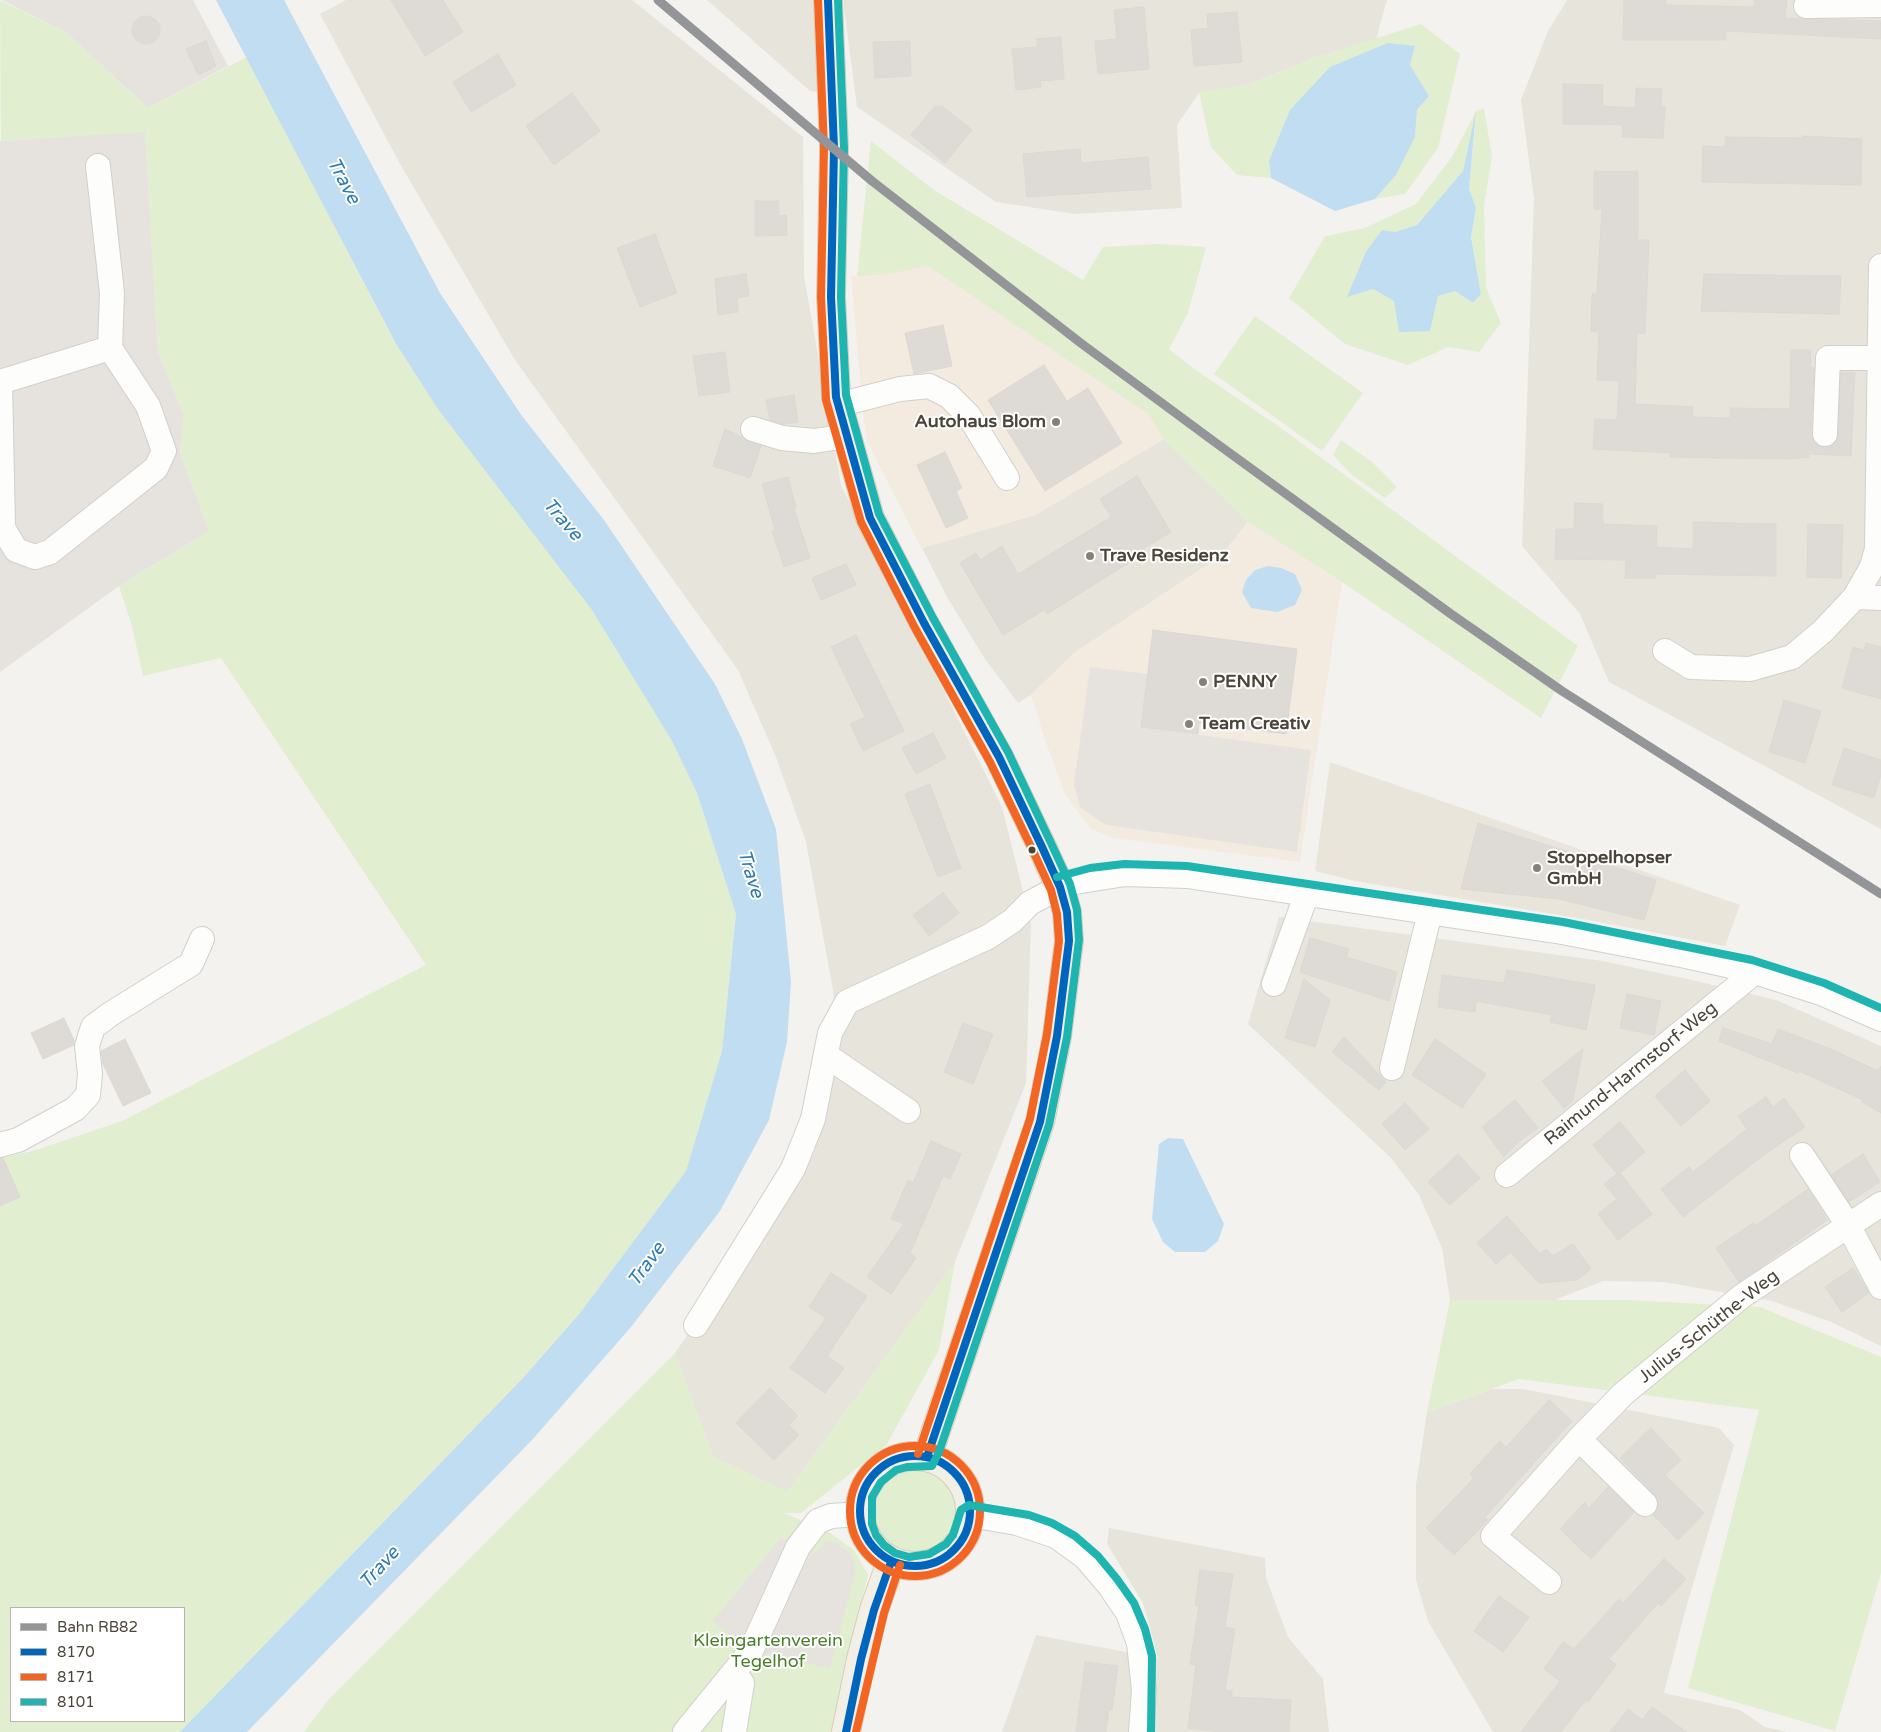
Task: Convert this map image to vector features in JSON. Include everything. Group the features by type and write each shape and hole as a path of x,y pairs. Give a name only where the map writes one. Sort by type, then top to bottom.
{"main road":[{"path":"828,0 834,148 831,297 838,405 870,518 924,623 999,757 1060,887 1067,912 1069,941 1058,1036 1040,1122 927,1458"},
{"path":"906,1457 927,1458 945,1465 958,1477 969,1500 970,1515 962,1540 943,1559 922,1566 908,1567 891,1562 877,1552 867,1540 860,1514 862,1494 866,1484 882,1467 906,1457"},
{"path":"846,1732 861,1659 874,1610 891,1562"}],"street":[{"path":"1806,6 1881,5"},
{"path":"98,166 112,293 110,348 148,406 164,450 156,468 50,552 35,557 16,550 3,528 0,382 110,348"},
{"path":"1665,651 1691,668 1750,669 1792,658 1855,597 1872,567 1877,549 1881,266"},
{"path":"1825,434 1828,358 1880,358"},
{"path":"838,405 900,389 930,386 949,396 969,416 1007,478"},
{"path":"753,429 782,438 806,440 847,436"},
{"path":"1855,597 1881,598"},
{"path":"696,1325 793,1169 813,1119 827,1056 830,1033 847,1002 988,937 1030,904 1060,887 1109,876 1156,874 1213,879 1562,932 1686,956 1755,972 1821,993 1881,1019"},
{"path":"1274,984 1307,893"},
{"path":"1392,1068 1430,912"},
{"path":"0,1145 18,1140 75,1109 88,1095 90,1074 87,1046 93,1027 112,1013 191,964 202,939"},
{"name":"Raimund-Harmstorf-Weg","path":"1507,1175 1755,972"},
{"path":"827,1056 908,1111"},
{"path":"1802,1155 1848,1225 1881,1286"},
{"name":"Julius-Schüthe-Weg","path":"1549,1582 1493,1536 1579,1439 1623,1394 1742,1296 1881,1204"},
{"path":"1579,1439 1645,1504"},
{"path":"685,1732 752,1651 798,1547 818,1521 831,1516 860,1514"},
{"path":"970,1515 1018,1523 1056,1536 1085,1557 1109,1584 1128,1613 1139,1643 1144,1690 1141,1732"},
{"path":"734,1673 742,1683 734,1732"}],"shaded area":[{"path":"2,0 193,0 228,66 148,108 67,33"},
{"path":"346,0 632,0 803,137 804,276 841,485 1002,807 1031,923 1026,1083 955,1262 787,1492 713,1457 675,1353 811,1154 836,1052 833,990 806,842 776,757 738,670 515,360 400,164 320,14"},
{"path":"707,0 819,0 823,93 810,91"},
{"path":"843,0 1387,0 1376,39 1314,58 1250,84 1199,93 1177,125 1182,208 1075,214 996,202 857,107"},
{"path":"1567,0 1881,0 1881,829 1609,682 1580,614 1522,546 1534,199 1521,100 1548,31"},
{"path":"145,131 158,352 184,415 180,452 209,531 119,586 0,672 0,141"},
{"path":"928,265 1148,414 1164,439 1035,515 921,548 867,441 851,276 883,275"},
{"path":"1164,439 1248,522 1221,556 1074,653 1031,695 1018,703 985,659 947,597 922,548 1035,515"},
{"path":"1248,522 1342,582 1300,862 1114,838 1091,829 1065,794 1031,695 1074,653 1221,556"},
{"path":"1090,667 1148,674 1141,727 1311,750 1297,852 1106,825 1080,807 1074,785"},
{"path":"1330,762 1740,905 1725,946 1583,919 1355,881 1315,871"},
{"path":"1279,917 1603,961 1692,980 1776,1000 1881,1046 1881,1346 1831,1322 1772,1301 1664,1282 1603,1281 1555,1300 1470,1309 1450,1300 1442,1248 1419,1195 1391,1158 1248,1024"},
{"path":"1492,1389 1524,1389 1719,1428 1734,1445 1684,1615 1664,1693 1740,1710 1765,1727 1787,1732 1493,1732 1428,1621 1416,1580 1416,1485 1427,1412"},
{"path":"1109,1528 1265,1558 1266,1578 1288,1637 1323,1679 1329,1732 1002,1732 1036,1635 1158,1658 1143,1603 1107,1544"},
{"path":"781,1538 813,1554 828,1541 836,1543 849,1552 854,1561 856,1570 830,1668 751,1651 713,1621"}],"green space":[{"path":"0,0 67,33 148,108 247,57 393,339 592,610 672,741 697,793 736,914 722,1051 686,1171 580,1313 523,1378 180,1732 0,1732 0,1158 33,1151 122,1121 426,965 221,658 143,676 132,626 119,586 209,531 180,452 184,415 158,352 145,132 1,141"},
{"path":"1421,24 1460,54 1438,148 1405,194 1375,199 1396,175 1415,137 1417,110 1429,96 1410,65 1415,46 1269,161 1271,178 1237,175 1211,147 1199,92 1250,84 1314,58"},
{"path":"1484,108 1492,157 1484,205 1486,288 1501,323 1479,352 1448,347 1408,365 1345,344 1289,298 1325,236 1365,228 1416,204 1452,157 1476,111","holes":["1476,115 1469,189 1476,208 1471,236 1481,294 1473,303 1455,291 1438,296 1430,331 1399,331 1394,301 1373,289 1348,296 1395,232 1417,225 1463,171"]},
{"path":"871,141 934,190 1083,280 1103,247 1159,244 1206,247 1188,313 1169,349 1193,368 1278,426 1578,646 1541,718 1342,582 1248,522 1164,439 1148,414 928,266 883,275 857,276"},
{"path":"1255,316 1363,393 1322,451 1214,374"},
{"path":"1341,440 1372,462 1397,487 1385,498 1352,475 1333,455"},
{"name":"Kleingartenverein Tegelhof","path":"955,1262 939,1350 887,1444 801,1513 784,1513 830,1533 854,1550 868,1575 848,1656 836,1732 304,1732 329,1699 675,1353 713,1457 787,1492"},
{"path":"1450,1300 1629,1300 1760,1307 1881,1357 1881,1573 1835,1731 1688,1688 1759,1410 1519,1379 1427,1412"},
{"path":"914,1470 930,1474 944,1483 953,1497 957,1513 953,1529 944,1543 930,1552 914,1556 898,1552 884,1543 875,1529 871,1513 875,1497 884,1483 898,1474"}],"water":[{"name":"Trave","path":"216,0 284,0 440,293 522,416 604,520 715,684 742,739 776,829 791,982 787,1042 769,1120 720,1211 631,1327 532,1440 247,1732 180,1732 523,1378 580,1313 686,1171 722,1051 736,914 697,793 672,741 592,610 438,409 395,342"},
{"path":"1388,43 1415,46 1410,65 1429,96 1417,110 1415,137 1396,175 1375,199 1335,211 1271,178 1269,161 1290,110 1330,67"},
{"path":"1476,111 1469,189 1476,208 1471,237 1481,294 1473,303 1455,291 1438,296 1430,331 1399,332 1394,301 1373,289 1347,297 1366,252 1382,230 1395,232 1417,225 1463,171"},
{"path":"1268,566 1281,568 1295,574 1302,590 1295,605 1277,612 1251,608 1242,592 1246,580 1255,570"},
{"path":"1168,1138 1183,1139 1224,1224 1218,1241 1205,1252 1175,1252 1163,1242 1152,1219 1159,1144"}],"building":[{"path":"391,0 443,0 463,32 425,56"},
{"path":"1624,0 1666,0 1666,5 1754,7 1754,0 1787,0 1785,18 1881,21 1881,39 1726,31 1726,40 1623,40"},
{"path":"1144,7 1149,69 1098,74 1095,41 1117,39 1114,10"},
{"path":"1237,12 1242,62 1194,66 1191,30 1208,28 1207,14"},
{"path":"146,16 156,20 160,30 156,40 146,44 136,40 132,30 136,20"},
{"path":"1061,37 1064,79 1040,81 1041,87 1016,90 1012,49 1037,47 1037,39"},
{"path":"206,41 216,66 198,75 186,49"},
{"path":"910,41 911,76 875,78 873,42"},
{"path":"498,54 516,85 471,112 453,82"},
{"path":"1563,84 1603,85 1602,106 1635,108 1636,88 1662,89 1661,106 1665,106 1663,138 1622,137 1623,125 1563,124"},
{"path":"572,93 600,131 554,165 526,126"},
{"path":"935,106 942,106 972,130 945,163 911,135"},
{"path":"1803,136 1862,139 1861,185 1702,182 1703,146 1725,147 1725,137 1803,138"},
{"path":"1080,149 1081,163 1148,157 1151,189 1027,197 1023,154"},
{"path":"1594,171 1638,171 1638,240 1649,240 1645,334 1637,333 1635,404 1693,407 1692,417 1730,418 1730,408 1790,409 1791,350 1811,350 1810,367 1814,368 1811,434 1813,441 1818,446 1831,446 1837,441 1841,372 1855,372 1851,456 1809,454 1809,457 1790,459 1670,457 1671,453 1593,449 1595,419 1617,420 1619,381 1597,380 1599,332 1591,331 1592,294 1597,294 1602,209 1594,209"},
{"path":"755,201 779,201 779,216 786,215 787,235 755,236"},
{"path":"655,234 677,293 640,307 617,248"},
{"path":"746,274 749,296 737,298 738,312 718,315 715,279"},
{"path":"1704,274 1841,276 1839,314 1701,311"},
{"path":"943,325 952,366 914,374 905,333"},
{"path":"725,352 730,392 699,396 693,356"},
{"name":"Autohaus Blom","path":"1044,365 1067,401 1088,388 1122,443 1045,491 988,400"},
{"path":"794,395 798,422 784,424 770,420 766,400"},
{"path":"725,429 761,446 750,478 713,466"},
{"path":"945,452 962,488 956,491 968,518 946,528 917,465"},
{"name":"Trave Residenz","path":"1137,476 1171,532 1128,558 1130,562 1047,614 1044,610 1003,635 960,563 976,553 980,560 1002,546 1018,574 1111,517 1100,499"},
{"path":"788,477 796,508 794,509 810,558 784,567 772,531 775,530 762,484"},
{"path":"1575,503 1603,504 1603,524 1657,526 1656,547 1693,549 1693,522 1776,524 1776,576 1656,574 1655,578 1625,578 1626,560 1555,559 1556,529 1574,529"},
{"path":"1808,524 1843,525 1841,578 1807,577"},
{"path":"846,564 856,585 821,600 812,578"},
{"path":"1153,630 1297,649 1286,734 1199,723 1198,734 1141,727"},
{"path":"856,635 904,731 863,751 850,724 865,717 831,647"},
{"path":"1866,643 1881,647 1881,699 1842,688 1853,647 1864,650"},
{"path":"1784,700 1821,711 1805,763 1769,752"},
{"path":"933,733 946,758 916,774 902,748"},
{"path":"1844,748 1881,760 1881,775 1874,798 1832,785"},
{"path":"930,784 961,868 938,877 905,794"},
{"path":"1478,823 1656,880 1644,920 1559,899 1461,889"},
{"path":"943,893 959,913 929,936 913,915"},
{"path":"1310,938 1349,949 1346,957 1397,972 1389,1001 1300,972"},
{"path":"1507,970 1595,985 1586,1030 1550,1022 1552,1015 1476,1001 1475,1012 1438,1007 1442,975 1504,983"},
{"path":"1304,979 1330,1000 1315,1047 1285,1038"},
{"path":"1627,994 1661,1001 1654,1035 1620,1028"},
{"path":"64,1018 74,1040 74,1045 43,1059 31,1033"},
{"path":"963,1023 993,1034 973,1084 944,1072"},
{"path":"1723,1028 1772,1044 1778,1029 1833,1050 1878,1071 1881,1066 1881,1113 1862,1102 1863,1100 1799,1071 1798,1073 1719,1041"},
{"path":"1344,1037 1386,1082 1379,1090 1332,1052"},
{"path":"125,1039 151,1093 123,1106 103,1064 101,1051"},
{"path":"1435,1039 1486,1074 1462,1108 1412,1075"},
{"path":"1583,1049 1573,1100 1564,1108 1542,1081"},
{"path":"1685,1070 1710,1101 1681,1126 1655,1096"},
{"path":"1766,1097 1773,1107 1784,1098 1805,1127 1765,1154 1683,1217 1661,1189 1689,1167 1693,1172 1747,1129 1738,1116"},
{"path":"1515,1100 1538,1128 1520,1141 1504,1157 1482,1127"},
{"path":"1405,1103 1429,1129 1405,1150 1382,1124"},
{"path":"1620,1122 1645,1152 1620,1173 1652,1214 1618,1240 1598,1214 1617,1199 1604,1184 1617,1174 1593,1145"},
{"path":"931,1141 961,1154 950,1179 943,1176 910,1253 916,1258 891,1294 867,1277 904,1224 891,1219 908,1180 913,1183"},
{"path":"1458,1154 1480,1178 1450,1205 1428,1182"},
{"path":"1863,1154 1880,1182 1849,1202 1831,1175"},
{"path":"0,1158 3,1158 20,1197 0,1206"},
{"path":"1808,1189 1827,1220 1739,1282 1716,1248 1753,1223 1755,1226"},
{"path":"1507,1216 1540,1254 1546,1249 1552,1256 1573,1244 1591,1269 1577,1280 1539,1283 1510,1252 1496,1264 1477,1243"},
{"path":"1853,1268 1869,1293 1842,1312 1825,1287"},
{"path":"831,1273 867,1296 827,1356 844,1368 825,1393 790,1368 826,1318 809,1307"},
{"path":"770,1388 798,1416 789,1425 799,1435 774,1460 736,1423"},
{"path":"1549,1400 1572,1421 1485,1517 1488,1520 1454,1555 1426,1528 1474,1478 1470,1474 1500,1441 1506,1447"},
{"path":"1651,1428 1681,1460 1665,1475 1704,1513 1678,1540 1653,1515 1658,1507 1655,1495 1620,1458"},
{"path":"1608,1487 1634,1512 1591,1559 1560,1529 1585,1502 1588,1509"},
{"path":"1664,1559 1686,1579 1661,1606 1658,1603 1609,1659 1616,1665 1588,1702 1586,1700 1561,1732 1521,1732 1560,1681 1544,1669 1563,1642 1574,1649 1619,1599 1623,1603"},
{"path":"1200,1570 1233,1574 1225,1627 1235,1629 1225,1690 1232,1691 1232,1697 1291,1700 1289,1732 1220,1732 1188,1728 1196,1665 1190,1664 1199,1606 1195,1605"},
{"path":"1499,1596 1529,1617 1503,1652 1474,1631"},
{"path":"1085,1662 1118,1666 1112,1710 1109,1710 1106,1732 1076,1732"},
{"path":"1652,1707 1687,1732 1610,1732 1628,1709 1642,1720"}],"rail line":[{"name":"RB82","path":"658,0 872,181 1082,344 1216,443 1451,614 1562,691 1881,894"}],"transit line":[{"name":"8171","path":"818,0 824,148 821,297 826,400 861,522 915,628 990,762 1033,851 1051,890 1057,914 1059,941 1047,1034 1030,1119 918,1454"},
{"name":"8170","path":"828,0 834,148 831,297 836,397 870,518 924,623 999,757 1042,847 1060,887 1067,912 1069,941 1057,1036 1040,1122 927,1457"},
{"name":"8101","path":"838,0 844,148 841,297 846,395 879,514 933,618 1008,752 1051,843 1070,884 1077,910 1079,940 1067,1037 1049,1125 939,1452 932,1466 907,1467 896,1470 881,1482 872,1497 872,1524 876,1535 884,1545 895,1553 909,1557 929,1554 946,1544 953,1535 961,1510 969,1505 1029,1515 1052,1523 1075,1536 1098,1556 1117,1579 1134,1603 1145,1629 1152,1656 1151,1732"},
{"name":"8101","path":"1057,877 1090,868 1124,864 1187,866 1563,922 1752,960 1824,983 1881,1008"},
{"name":"8171","path":"915,1446 928,1447 940,1451 961,1465 975,1486 979,1498 980,1511 979,1524 975,1536 961,1557 940,1571 928,1575 915,1576 902,1575 890,1571 869,1557 855,1536 851,1524 850,1511 851,1498 855,1486 869,1465 890,1451 902,1447 915,1446"},
{"name":"8170","path":"915,1456 936,1460 954,1472 966,1490 970,1511 966,1532 954,1550 936,1562 915,1566 894,1562 876,1550 864,1532 860,1511 864,1490 876,1472 894,1460 915,1456"},
{"name":"8170","path":"846,1732 861,1659 874,1610 891,1562"},
{"name":"8171","path":"856,1732 884,1613 900,1565"}],"place":[{"name":"Autohaus Blom","path":"1056,422"},
{"name":"Trave Residenz","path":"1090,556"},
{"name":"PENNY","path":"1203,682"},
{"name":"Team Creativ","path":"1189,724"},
{"name":"Stoppelhopser GmbH","path":"1537,868"}]}
